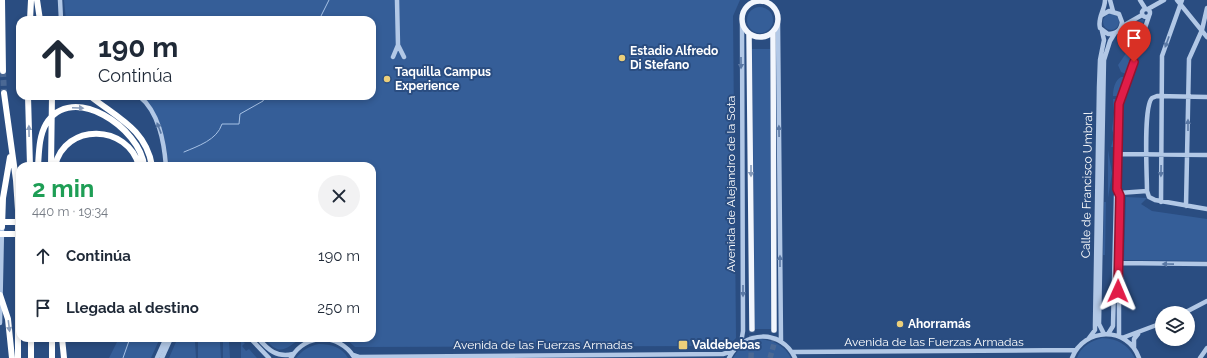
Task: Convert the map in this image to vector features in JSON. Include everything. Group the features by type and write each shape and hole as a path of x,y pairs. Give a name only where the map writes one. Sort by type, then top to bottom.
{"highway":[{"path":"2,0 3,71"},
{"path":"30,16 31,0"},
{"path":"38,2 40,16"},
{"path":"4,93 11,153 16,180"},
{"path":"28,100 30,162"},
{"path":"51,162 52,100"},
{"path":"95,100 131,127 143,140 151,162"},
{"path":"38,162 41,138 46,125 58,112 76,107 88,108 100,114 126,132 137,145 143,162"},
{"path":"131,127 142,144 147,162"},
{"path":"57,162 64,148 72,140 80,136 100,133 117,138 131,148 137,162"},
{"path":"61,162 65,151 80,136"},
{"path":"11,153 3,198 1,224 16,222"},
{"path":"0,234 16,234"},
{"path":"0,295 8,319 12,358"},
{"path":"18,342 18,358"},
{"path":"31,342 31,358"},
{"path":"52,342 52,358"},
{"path":"62,342 64,358"}],"main road":[{"path":"774,8 762,1 746,3 742,15 742,24 749,34 761,38 773,32 778,24 778,17 774,8 775,0"},
{"path":"773,32 774,330"},
{"name":"Avenida de Alejandro de la Sota","path":"749,34 752,329"}],"street":[{"path":"60,0 61,16"},
{"path":"393,57 398,45 397,0"},
{"path":"1105,0 1099,21 1102,31 1108,34 1115,33 1121,27 1142,15 1145,17 1149,11 1164,0"},
{"path":"1110,0 1113,11 1131,22"},
{"path":"1140,0 1149,11"},
{"path":"1177,0 1207,37"},
{"path":"1161,202 1162,56 1182,0"},
{"path":"1186,206 1189,59 1202,30 1207,8"},
{"path":"1102,14 1113,11"},
{"path":"1139,358 1134,348 1121,337 1118,263 1119,193 1117,189 1119,104 1149,11"},
{"path":"1121,16 1121,27"},
{"name":"Avenida de Alejandro de la Sota","path":"741,343 743,331 742,24"},
{"path":"778,24 781,342"},
{"name":"Calle de Francisco Umbral","path":"1089,338 1095,330 1099,87 1100,60 1104,40 1102,31"},
{"name":"Calle de Francisco Umbral","path":"1106,334 1099,324 1104,60 1110,41 1115,33"},
{"path":"398,45 404,57"},
{"path":"1207,97 1152,98 1148,104 1147,154 1147,191 1150,198 1161,202 1207,209"},
{"path":"143,100 148,106 159,128 165,162"},
{"path":"1118,154 1207,155"},
{"path":"1119,193 1147,191"},
{"path":"1106,334 1114,326 1116,196 1119,193"},
{"path":"0,323 2,277 1,224"},
{"path":"1118,263 1207,264"},
{"path":"1195,307 1207,301"},
{"path":"1072,358 1082,342 1089,338 1106,334 1121,337 1155,327"},
{"path":"1134,348 1134,339 1141,332"},
{"path":"729,358 733,351 741,343 750,338 762,336 774,338 781,342 792,352 795,358"},
{"path":"157,358 164,342"},
{"path":"162,358 169,342"},
{"path":"254,342 269,358"},
{"path":"262,342 274,354 279,356 292,356 300,347 308,342"},
{"path":"338,342 342,344 354,356"},
{"path":"1200,358 1207,348"},
{"name":"Avenida de las Fuerzas Armadas","path":"792,352 1076,350"},
{"name":"Avenida de las Fuerzas Armadas","path":"354,356 718,354 733,351"}],"shaded area":[{"path":"64,0 740,0 733,16 736,338 728,346 355,347 349,342 376,342 376,162 168,162 162,128 154,112 146,100 376,100 376,16 66,16"},
{"path":"760,7 770,10 773,20 770,30 760,33 750,30 747,20 750,10"},
{"path":"1108,14 1114,14 1119,19 1117,28 1114,30 1108,30 1103,25 1103,19"},
{"path":"1142,19 1144,20 1134,51 1128,50 1137,22"},
{"path":"752,49 770,49 771,329 755,329"},
{"path":"1127,52 1133,54 1126,74 1121,72 1118,65"},
{"path":"1121,77 1125,77 1118,96 1113,96 1113,90 1117,80"},
{"path":"1113,99 1117,99 1115,147 1111,147 1114,136 1112,129 1114,113"},
{"path":"1108,150 1112,173 1108,198"},
{"path":"1126,197 1147,198 1141,204 1152,211 1207,219 1207,261 1124,260"},
{"path":"1104,202 1106,202 1105,255 1103,255"},
{"path":"1102,338 1122,343 1129,349 1135,358 1077,358 1084,347"},
{"path":"760,339 778,344 791,358 733,358 744,346"},
{"path":"117,342 158,342 151,358 109,358"},
{"path":"176,342 195,342 196,358 169,358"},
{"path":"198,342 220,342 221,358 198,358"},
{"path":"223,342 229,342 230,358 223,358"},
{"path":"241,342 243,342 245,343 242,346 246,351 249,349 257,358 241,358"},
{"path":"268,342 296,342 283,349 275,348"},
{"path":"319,344 336,347 343,351 348,358 296,358 306,349"}],"waterway":[{"path":"321,16 329,0"},
{"path":"184,152 206,142 220,130 222,124 239,124 240,114 263,100"},
{"path":"123,358 129,342"}],"tunnel":[{"path":"3,71 4,93"},
{"path":"751,358 752,329"},
{"path":"770,358 774,344 774,330"}],"place":[{"name":"Estadio Alfredo Di Stefano","path":"622,58"},
{"name":"Taquilla Campus Experience","path":"387,79"},
{"name":"Ahorramás","path":"900,324"},
{"name":"Valdebebas","path":"683,345"}],"route":[{"path":"1118,291 1120,196 1117,189 1119,103 1134,62"}]}
